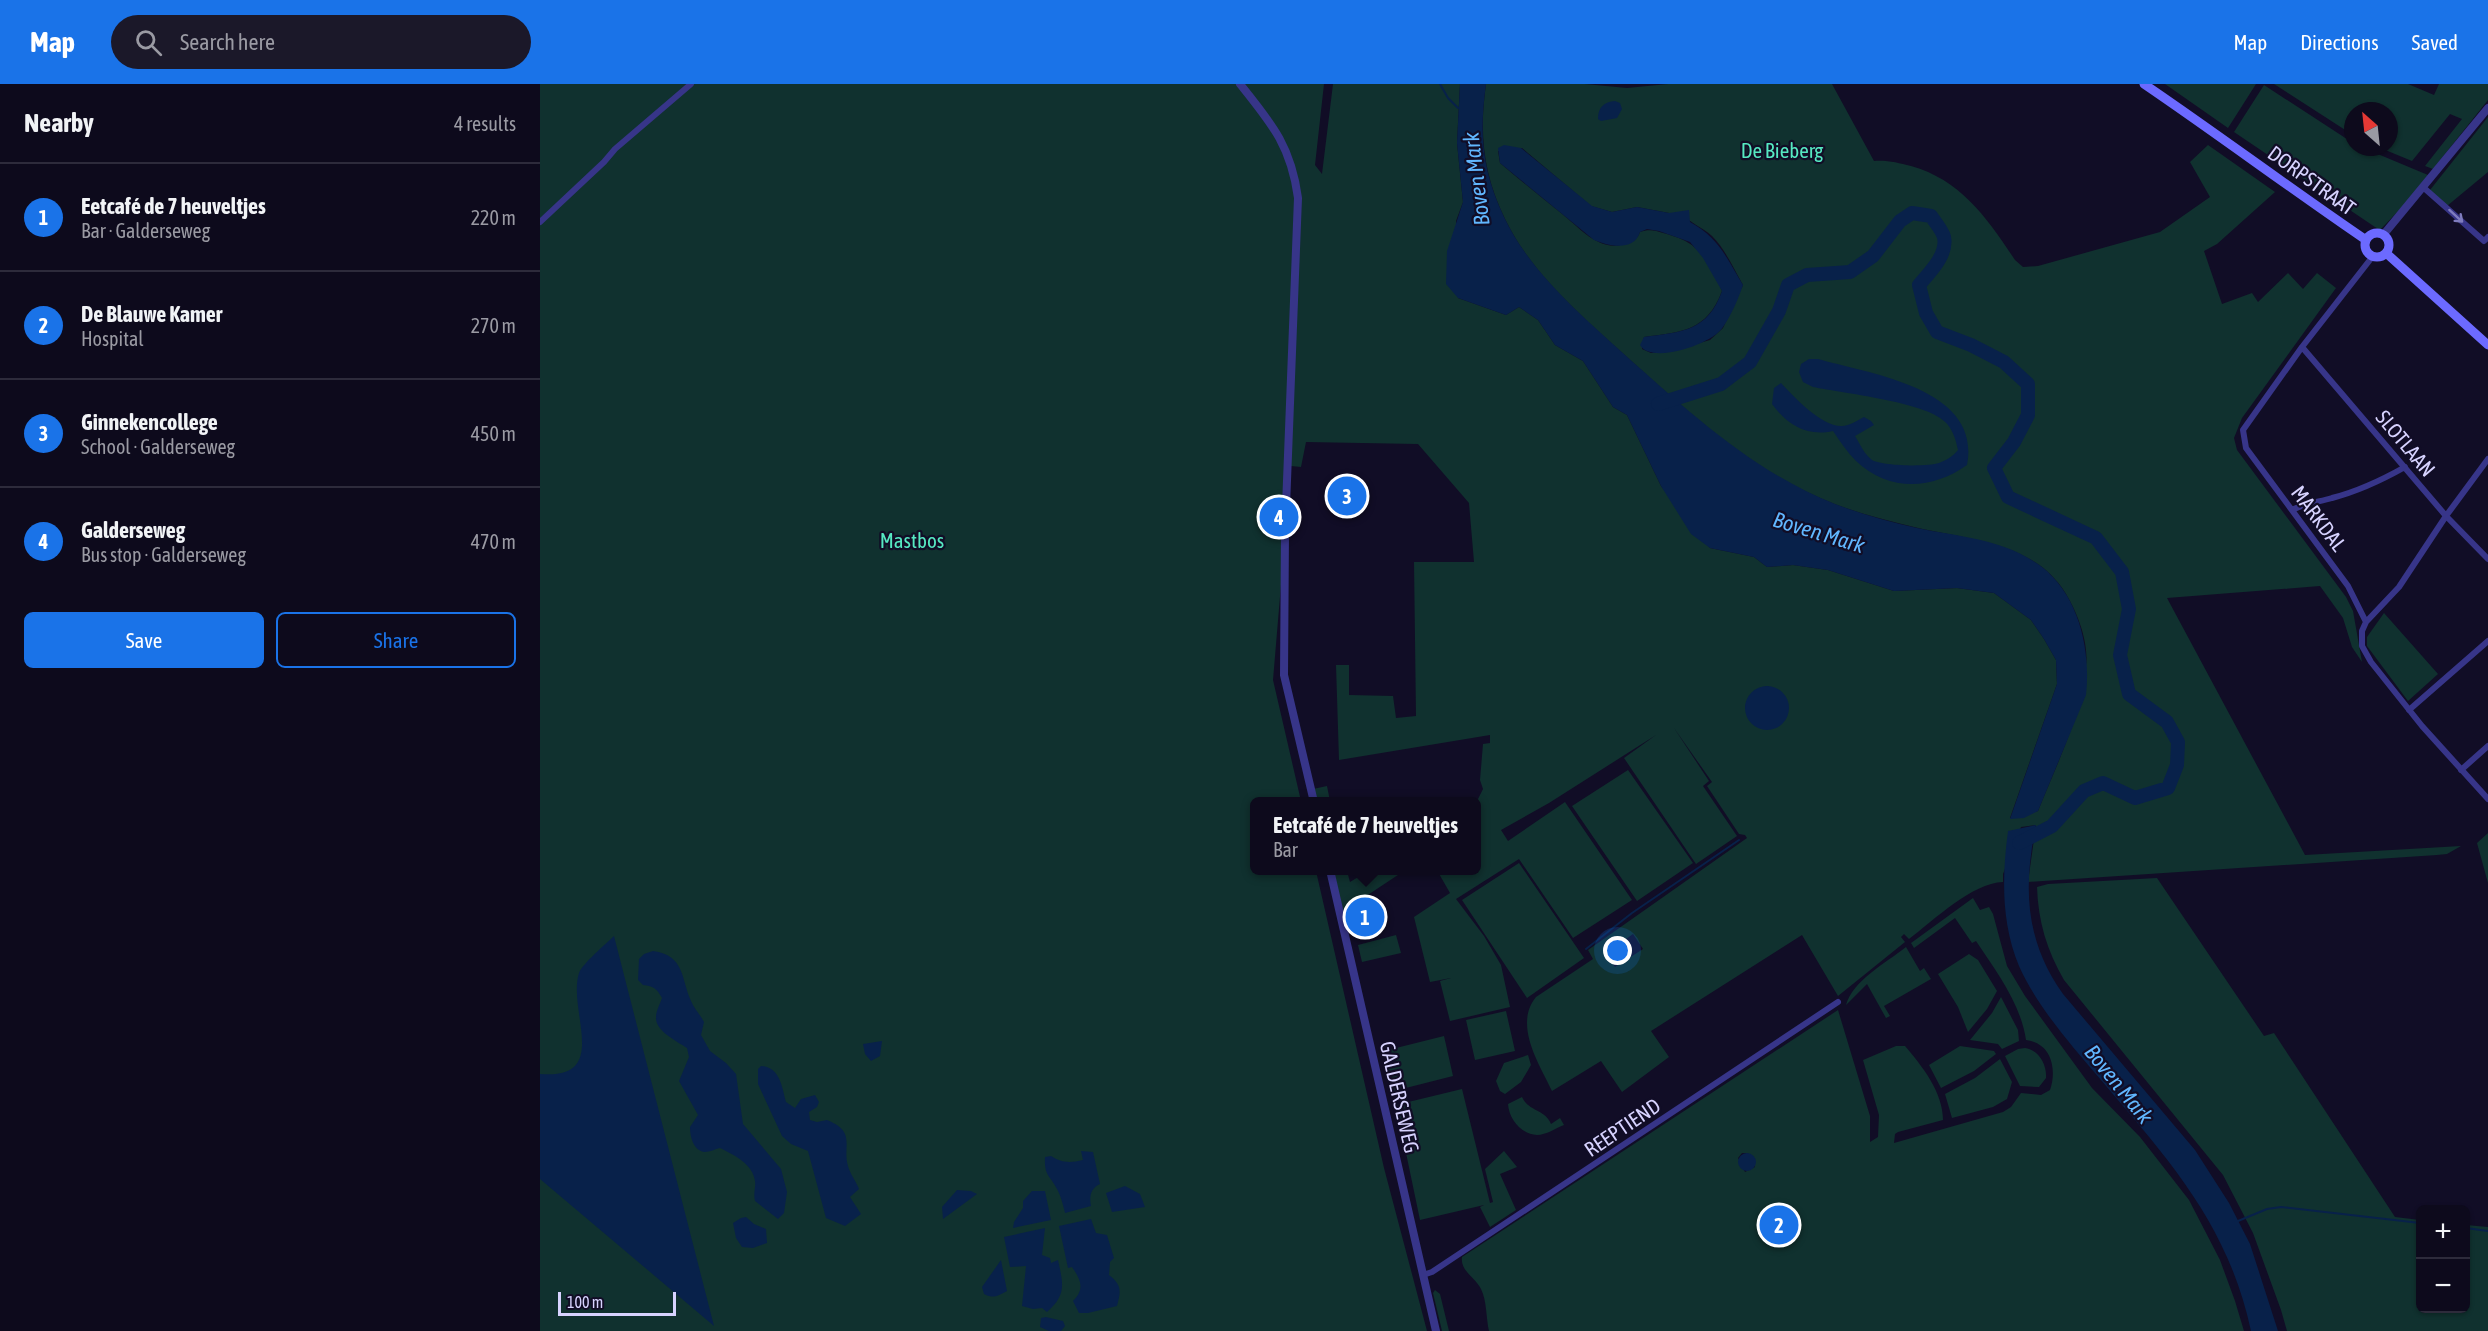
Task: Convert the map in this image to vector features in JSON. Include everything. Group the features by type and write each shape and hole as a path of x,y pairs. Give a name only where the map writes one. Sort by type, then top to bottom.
{"main road":[{"name":"DORPSTRAAT","path":"2144,84 2366,240"},
{"path":"2374,233 2384,234 2390,242 2386,253 2380,257 2373,256 2366,249 2366,240 2374,233"},
{"path":"2386,253 2488,345"}],"street":[{"path":"540,222 615,149 692,84"},
{"path":"1240,84 1273,126 1288,152 1295,171 1299,198 1285,532 1284,675 1313,797"},
{"path":"2384,234 2488,108"},
{"path":"2424,188 2484,241 2488,237"},
{"name":"MARKDAL","path":"2373,256 2302,347 2243,430 2246,448 2348,586 2366,622 2362,631 2362,646 2371,662 2409,710 2488,799"},
{"name":"SLOTLAAN","path":"2302,347 2446,516 2488,559"},
{"path":"2366,622 2399,587 2446,516 2488,459"},
{"path":"2292,510 2302,504 2331,498 2375,483 2405,467"},
{"path":"2409,710 2488,641"},
{"path":"2462,770 2488,746"},
{"name":"GALDERSEWEG","path":"1331,875 1436,1331"},
{"name":"REEPTIEND","path":"1423,1275 1432,1272 1838,1002"}],"green space":[{"name":"Mastbos","path":"540,84 1324,84 1315,165 1322,174 1333,84 1460,84 1457,143 1463,202 1456,221 1458,298 1506,315 1519,307 1538,320 1555,345 1583,361 1613,407 1627,415 1661,486 1710,548 1754,557 1767,567 1793,565 1828,570 1894,591 1957,588 1994,593 2031,620 2056,660 2057,684 2010,818 2038,811 2067,740 2079,703 2086,665 2086,647 2078,618 2066,594 2052,576 2036,563 2018,553 1977,540 1875,517 1837,505 1807,492 1779,477 1726,442 1676,401 1560,294 1529,259 1516,239 1505,219 1487,169 1483,136 1486,84 1585,84 1627,88 1668,84 1832,84 1874,161 1888,161 1911,166 1929,172 1944,181 1971,202 1983,215 2015,260 2023,267 2038,266 2160,232 2210,197 2190,162 2208,145 2275,192 2217,244 2204,251 2222,304 2252,293 2258,302 2288,273 2303,289 2317,273 2336,288 2242,418 2234,438 2237,450 2346,597 2353,611 2362,662 2352,647 2343,618 2320,586 2167,598 2305,855 2461,846 2447,854 2437,855 2028,882 2036,825 2021,827 2003,874 2003,882 1991,884 1966,895 1909,939 1904,934 1901,937 1905,942 1838,996 1802,935 1651,1031 1669,1057 1622,1092 1601,1061 1552,1091 1531,1045 1527,1020 1530,1008 1536,997 1593,959 1588,950 1747,838 1739,834 1707,786 1712,782 1674,728 1709,781 1703,786 1737,836 1696,864 1624,758 1656,735 1549,803 1501,830 1508,841 1565,802 1632,900 1573,938 1519,859 1456,899 1484,936 1501,965 1510,1007 1450,1021 1440,981 1451,978 1430,982 1414,917 1450,893 1440,875 1481,875 1481,797 1479,797 1483,789 1480,780 1483,744 1490,743 1490,735 1339,760 1336,665 1349,665 1349,695 1393,696 1396,718 1416,716 1414,562 1474,562 1469,503 1418,444 1306,442 1301,467 1291,466 1273,680 1300,797 1250,797 1250,875 1317,875 1384,1168 1427,1331 540,1331","holes":["1522,148 1591,206 1612,212 1637,207 1681,213 1712,236 1725,253 1743,285 1723,328 1710,340 1668,352 1651,353 1642,349 1644,337 1692,327 1701,322 1716,304 1722,291 1704,258 1685,241 1657,231 1640,232 1634,240 1617,245 1608,245 1591,238 1500,163 1498,151","1769,686 1745,709 1750,696 1756,690","1633,934 1643,949 1615,967 1605,954"]},
{"path":"2165,84 2256,84 2228,128"},
{"path":"2274,84 2408,84 2434,95 2439,84 2488,84 2488,100 2433,169 2425,166 2462,119 2450,114 2412,161 2398,155 2398,102 2344,102 2344,129"},
{"path":"2264,85 2344,137 2344,156 2383,156 2428,175 2380,230 2234,132"},
{"path":"2488,117 2488,172 2447,206 2430,190"},
{"path":"2384,613 2438,674 2408,701 2367,646 2367,637"},
{"path":"1628,770 1693,863 1637,901 1572,806"},
{"path":"1327,786 1329,797 1315,797 1313,789"},
{"path":"2488,833 2488,883 2477,843"},
{"path":"1519,863 1584,958 1527,998 1462,900"},
{"path":"1333,875 1348,875 1350,882 1361,875 1398,875 1342,912"},
{"path":"2157,878 2264,1036 2274,1033 2395,1217 2416,1220 2416,1313 2470,1313 2470,1225 2488,1227 2488,1331 2287,1331 2253,1233 2223,1175 2064,980 2044,935 2039,912 2037,887 2048,884"},
{"path":"1973,898 1980,910 1989,907 2007,966 2025,996 2092,1088 2140,1137 2189,1200 2220,1260 2244,1331 1489,1331 1483,1294 1463,1266 1462,1257 1838,1010 1870,1116 1870,1142 1878,1137 1879,1115 1863,1060 1896,1046 1905,1046 1930,1080 1939,1099 1943,1120 1898,1132 1895,1134 1894,1143 2003,1112 2011,1107 2021,1093 2041,1095 2050,1090 2053,1074 2047,1052 2035,1042 2026,1040 2019,1014 2007,988 1976,941 1972,943 1955,918 1914,948 1911,943","holes":["1742,1153 1748,1153 1755,1167 1745,1172 1738,1158"]},
{"path":"1396,935 1401,953 1362,962 1358,945"},
{"path":"1906,947 1920,971 1924,968 1931,979 1884,1006 1890,1016 1886,1018 1867,984 1846,1005 1863,980"},
{"path":"1969,954 1978,960 1997,991 1987,1009 1968,1032 1958,1007 1938,974"},
{"path":"2001,997 2018,1030 2019,1041 2002,1049 1998,1044 1970,1040 1992,1013"},
{"path":"1506,1011 1515,1051 1475,1060 1466,1020"},
{"path":"1444,1036 1453,1076 1394,1091 1384,1051"},
{"path":"1960,1046 1994,1051 1996,1054 1974,1071 1941,1088 1929,1065"},
{"path":"2025,1048 2038,1055 2043,1063 2046,1078 2039,1087 2020,1086 2005,1056"},
{"path":"1528,1055 1531,1065 1521,1082 1505,1094 1500,1091 1496,1081 1504,1063"},
{"path":"2000,1059 2012,1082 2007,1099 1993,1107 1952,1118 1945,1094 1975,1078"},
{"path":"1462,1089 1490,1203 1493,1202 1485,1169 1504,1151 1517,1167 1500,1174 1516,1210 1490,1227 1480,1207 1484,1205 1420,1220 1396,1105"},
{"path":"1522,1097 1551,1124 1560,1118 1564,1125 1540,1135 1521,1129 1513,1120 1508,1104"},
{"path":"1435,1290 1440,1294 1449,1331 1442,1331 1433,1293"}],"water":[{"name":"Boven Mark","path":"1460,84 1486,84 1483,136 1487,168 1504,217 1528,256 1574,308 1698,419 1750,458 1805,491 1875,518 1982,540 2013,550 2042,567 2055,579 2074,608 2080,625 2086,660 2086,695 2038,811 2024,818 2010,819 2057,684 2056,660 2031,620 1994,593 1957,588 1894,591 1828,570 1793,565 1767,567 1754,557 1710,548 1691,534 1661,486 1627,415 1613,407 1583,361 1555,345 1538,320 1519,307 1506,315 1458,298 1446,284 1447,251 1463,202 1457,143"},
{"path":"1615,101 1620,103 1622,109 1617,118 1601,121 1598,119 1602,106"},
{"path":"1504,145 1521,148 1592,206 1612,212 1637,207 1669,213 1689,210 1690,222 1715,242 1743,285 1723,327 1707,340 1682,350 1668,353 1646,351 1640,345 1644,337 1682,331 1692,327 1701,322 1716,304 1722,291 1703,258 1690,242 1647,229 1640,232 1632,243 1626,245 1606,244 1594,240 1500,163 1498,148"},
{"path":"1809,359 1818,359 1892,379 1918,389 1940,402 1957,418 1967,439 1967,465 1940,479 1925,483 1896,482 1882,478 1856,461 1833,431 1815,432 1798,428 1784,418 1772,404 1774,388 1781,383 1817,417 1826,422 1842,426 1864,417 1871,421 1874,425 1855,436 1867,455 1877,462 1905,465 1933,464 1947,459 1958,450 1949,427 1934,414 1902,403 1813,387 1803,382 1799,372 1801,364"},
{"path":"1767,686 1782,693 1789,708 1782,723 1767,730 1752,723 1745,708 1752,693"},
{"name":"Boven Mark","path":"2036,825 2029,870 2030,913 2034,934 2050,974 2063,994 2195,1150 2229,1203 2250,1244 2278,1331 2251,1331 2241,1293 2227,1258 2193,1195 2150,1138 2056,1026 2036,997 2019,966 2009,933 2004,899 2008,831"},
{"path":"614,936 714,1326 540,1179 540,1074 562,1073 575,1066 581,1055 582,1040 577,988 579,973"},
{"path":"653,951 671,957 680,969 692,1004 704,1022 701,1035 710,1051 736,1074 743,1124 781,1169 787,1192 784,1213 778,1219 755,1201 755,1181 747,1165 720,1148 709,1152 701,1151 693,1142 690,1127 698,1115 679,1081 689,1057 687,1048 659,1027 656,1015 662,998 655,989 643,985 638,980 639,959 644,954"},
{"path":"882,1041 880,1056 871,1061 865,1054 863,1044"},
{"path":"761,1066 767,1067 776,1074 786,1102 795,1108 801,1099 815,1095 819,1102 817,1107 809,1112 810,1120 817,1122 827,1120 842,1129 846,1140 848,1166 859,1189 850,1197 861,1214 845,1226 826,1218 808,1151 791,1144 782,1136 758,1084 758,1069"},
{"path":"1081,1151 1093,1152 1100,1184 1091,1193 1091,1206 1065,1213 1062,1201 1047,1172 1045,1157 1051,1156 1066,1162 1078,1161 1083,1160"},
{"path":"1743,1153 1751,1153 1756,1158 1754,1169 1743,1171 1738,1166 1738,1158"},
{"path":"1125,1186 1140,1194 1145,1207 1112,1212 1106,1193"},
{"path":"957,1190 977,1194 943,1219 942,1207"},
{"path":"1032,1191 1045,1191 1051,1220 1013,1228 1023,1208 1023,1201"},
{"path":"746,1217 754,1224 766,1229 767,1243 753,1248 742,1247 736,1238 733,1223"},
{"path":"1091,1219 1096,1233 1107,1235 1114,1258 1110,1262 1109,1275 1118,1285 1119,1296 1117,1306 1079,1313 1073,1301 1077,1297 1080,1284 1072,1267 1068,1268 1059,1226"},
{"path":"1045,1228 1042,1255 1050,1258 1051,1263 1058,1260 1062,1282 1058,1300 1047,1312 1042,1308 1033,1309 1022,1306 1026,1266 1010,1267 1004,1237"},
{"path":"1001,1260 1007,1291 995,1296 984,1294 982,1287"},
{"path":"1041,1318 1063,1321 1065,1326 1061,1331 1049,1331 1040,1327"}],"waterway":[{"path":"1440,84 1448,98 1458,108"},
{"path":"1658,404 1721,384 1750,362 1779,311 1788,285 1807,275 1850,272 1873,256 1900,221 1912,213 1931,216 1943,234 1944,244 1937,263 1919,285 1926,313 1937,332 1971,345 2004,362 2028,384 2028,415 2014,442 1994,468 2008,497 2096,538 2122,572 2129,609 2120,655 2129,694 2167,722 2178,742 2177,765 2168,788 2135,798 2103,783 2084,791 2052,826 2019,843"},
{"path":"1586,949 1632,913 1739,840"},
{"path":"2238,1221 2267,1209 2281,1207 2416,1223"},
{"path":"2470,1229 2488,1231"}],"place":[{"name":"Ginnekencollege","path":"1347,496"},
{"name":"Galderseweg","path":"1279,517"},
{"name":"Eetcafé de 7 heuveltjes","path":"1365,917"},
{"name":"De Blauwe Kamer","path":"1779,1225"}],"park label":[{"name":"De Bieberg","path":"1782,150"}]}
